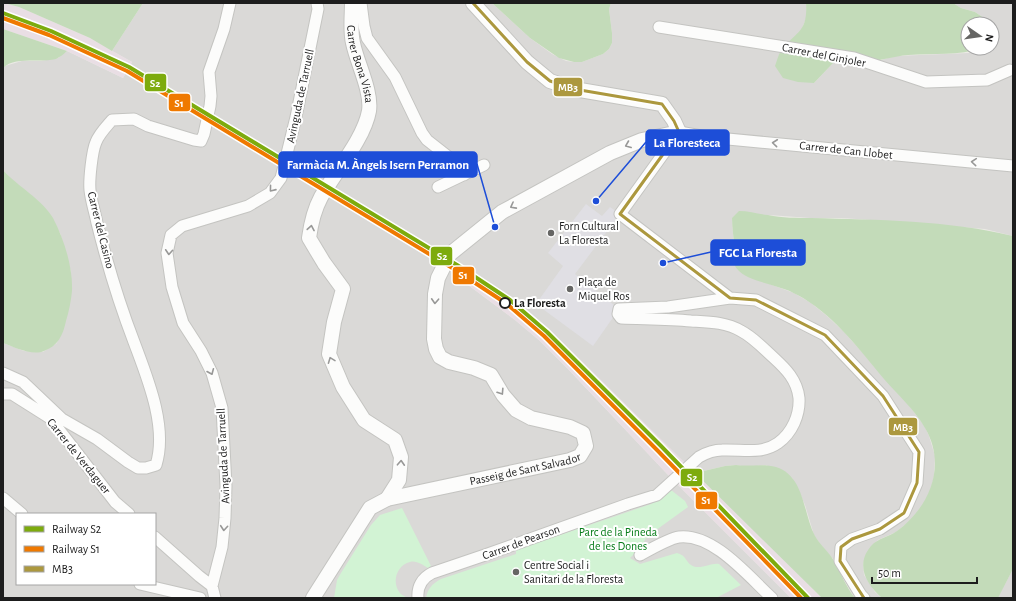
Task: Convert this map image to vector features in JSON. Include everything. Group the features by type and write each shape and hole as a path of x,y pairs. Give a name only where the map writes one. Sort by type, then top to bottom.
{"street":[{"name":"Carrer del Casino","path":"62,419 97,439 138,468 146,468 156,465 159,454 160,439 153,395 119,302 101,237 90,189 92,160 96,142 103,130 112,120 134,119 148,126 194,140 201,140 204,134 210,106 211,96 209,72 224,29 230,3"},
{"name":"Avinguda de Tarruell","path":"212,586 222,547 225,518 226,486 222,408 212,373 201,351 183,323 172,287 167,253 172,235 182,226 248,206 270,193 281,178 299,104 318,9 317,3"},
{"name":"Carrer Bona Vista","path":"352,3 351,19 353,43 369,99 369,111 363,127 352,148 321,196 313,214 309,238 324,263 343,289 334,322 329,354 343,387 364,420 395,440 401,457 399,480 387,499"},
{"path":"361,3 364,26 370,43 395,77 422,133 427,140 455,162 464,175"},
{"path":"473,3 527,62 550,81 559,85 604,95 662,104 674,121 679,132 620,214 730,298 756,300 825,335 884,396 919,452 917,483 904,513 880,529 852,539 841,547 840,561 864,598"},
{"name":"Carrer del Ginjoler","path":"659,27 854,58 926,82 987,80 1012,68"},
{"name":"Passeig de Sant Salvador","path":"387,499 570,460 580,456 586,446 583,433 570,427 531,418 516,410 502,395 491,375 474,368 449,362 440,357 434,339 435,294 438,278 450,254 502,212 610,153 642,140 679,132"},
{"name":"Carrer de Can Llobet","path":"679,132 707,137 1013,166"},
{"path":"438,187 484,165"},
{"name":"Carrer de Pearson","path":"418,598 420,583 427,575 628,504 658,495 703,455 716,451 762,450 779,442 791,429 798,411 798,394 792,378 787,370 766,350 742,331 718,323 621,318 618,314 619,309 668,307 730,298"},
{"path":"3,373 23,382 62,419"},
{"name":"Carrer de Verdaguer","path":"3,394 12,394 50,418 115,502 128,513"},
{"path":"50,418 62,419"},
{"path":"3,498 21,513"},
{"path":"313,598 370,508 387,499"},
{"path":"640,555 678,537 694,537 718,549 772,598"},
{"path":"156,538 212,586 215,598"},
{"path":"144,585 200,598"}],"shaded area":[{"path":"3,3 19,7 90,38 132,62 123,78 67,51 3,29"},
{"path":"143,3 492,3 530,38 552,54 566,61 582,62 603,54 609,49 612,43 609,9 611,3 806,3 807,16 801,31 791,41 814,83 835,61 881,60 895,56 960,53 960,56 1000,56 1000,16 981,16 953,3 1013,3 1013,236 985,229 842,218 810,218 769,215 732,218 734,249 733,259 737,269 745,275 794,293 811,303 827,316 843,331 906,401 925,427 929,436 935,456 934,476 932,486 924,504 911,520 896,532 878,540 866,555 863,564 864,575 875,592 882,598 855,598 852,594 833,559 814,535 805,505 792,478 766,465 747,467 736,465 725,466 695,473 548,328 500,290 458,263 452,273 515,320 540,341 669,476 791,598 3,598 3,343 24,351 43,352 57,343 71,272 60,233 39,202 10,178 3,170 3,68 22,61 41,61 58,58 67,51 123,78 132,62 112,51"},
{"name":"Plaça de Miquel Ros","path":"586,204 602,216 610,207 620,214 575,274 619,309 593,346 536,304 563,266 548,253"},
{"path":"458,263 500,290 548,328 822,598 791,598 669,476 540,341 515,320 452,273"},
{"path":"1013,569 1013,598 998,598 999,595"}],"green space":[{"path":"4,3 143,3 112,51 90,38 19,7"},
{"path":"492,3 611,3 609,9 612,43 609,49 603,54 582,62 574,62 559,58 530,38"},
{"path":"806,3 953,3 981,16 960,16 960,52 898,56 866,62 835,61 814,83 798,82 783,78 775,66 781,51 803,26 806,13"},
{"path":"3,29 67,51 56,59 14,62 3,68"},
{"path":"3,170 48,211 61,235 67,253 72,282 69,310 59,339 53,346 44,351 29,352 3,343"},
{"path":"739,211 790,218 887,220 938,224 1013,236 1013,569 998,598 882,598 871,587 864,574 863,567 866,553 874,543 894,533 909,521 926,498 932,484 935,471 935,456 931,442 921,421 911,408 847,335 826,315 794,293 752,279 741,273 736,268 733,259 734,248 732,218"},
{"path":"736,465 766,465 776,467 786,472 793,478 802,497 815,536 832,558 846,585 855,598 822,598 695,473"},
{"name":"Parc de la Pineda de les Dones","path":"671,490 685,501 688,507 646,538 641,547 630,558 640,564 677,553 683,556 694,567 719,564 741,585 716,598 426,598 431,587 441,579 516,554 516,550 651,504"},
{"path":"402,508 431,566 428,568 419,563 412,562 405,564 399,570 396,579 397,589 407,598 334,598 337,580 371,525 380,515"}],"rail line":[{"name":"S2","path":"3,13 51,31 129,67 457,265 510,300 547,332 661,446 808,598"},
{"name":"S1","path":"3,18 49,35 127,71 454,269 507,304 544,336 801,598"}],"transit line":[{"name":"MB3","path":"473,3 527,62 550,81 574,89 662,104 674,121 679,132"},
{"name":"MB3","path":"620,214 679,132"},
{"name":"MB3","path":"620,214 730,298"},
{"name":"MB3","path":"730,298 756,300 825,335 883,396 919,452 917,483 904,513 880,529 852,539 841,547 840,561 864,598"}],"place":[{"name":"La Floresteca","path":"596,201"},
{"name":"Farmàcia M. Àngels Isern Perramon","path":"495,227"},
{"name":"Forn Cultural La Floresta","path":"551,233"},
{"name":"FGC La Floresta","path":"663,263"},
{"name":"Plaça de Miquel Ros","path":"570,289"},
{"name":"La Floresta","path":"505,303"},
{"name":"Centre Social i Sanitari de la Floresta","path":"516,572"}]}
